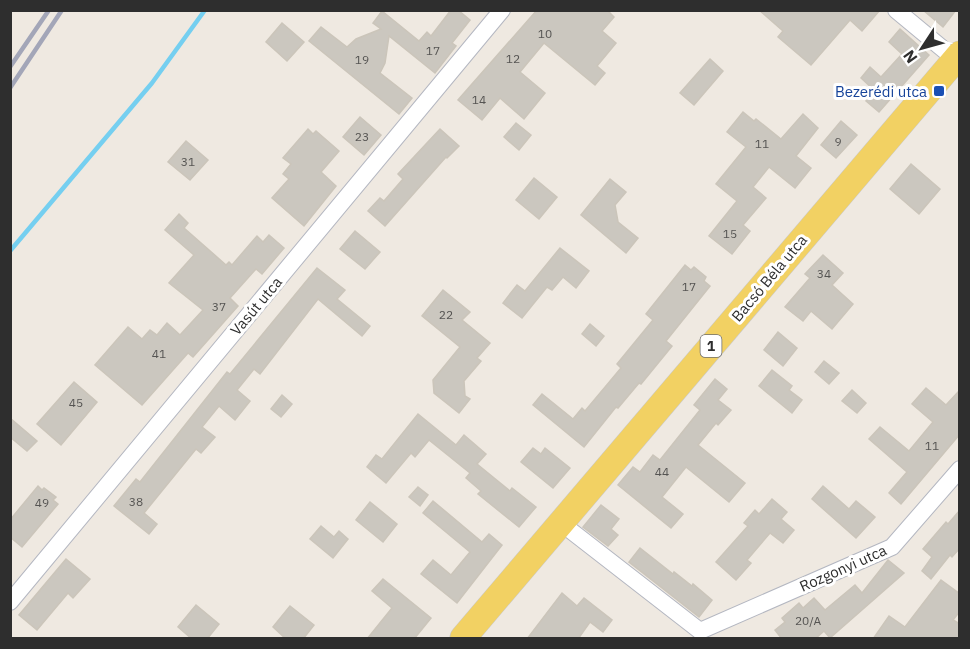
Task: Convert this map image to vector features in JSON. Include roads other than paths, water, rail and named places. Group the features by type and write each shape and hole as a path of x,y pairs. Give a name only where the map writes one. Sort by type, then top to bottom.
{"main road":[{"name":"Bacsó Béla utca","path":"463,639 957,57"}],"street":[{"name":"Vasút utca","path":"10,602 502,10"},
{"path":"897,10 957,57"},
{"name":"Rozgonyi utca","path":"561,523 704,635 892,547 960,469"}],"waterway":[{"path":"10,251 152,83 205,10"}],"railway":[{"path":"10,67 49,10"},
{"path":"10,88 62,10"}],"place":[{"name":"Bezerédi utca","path":"939,91"}]}
